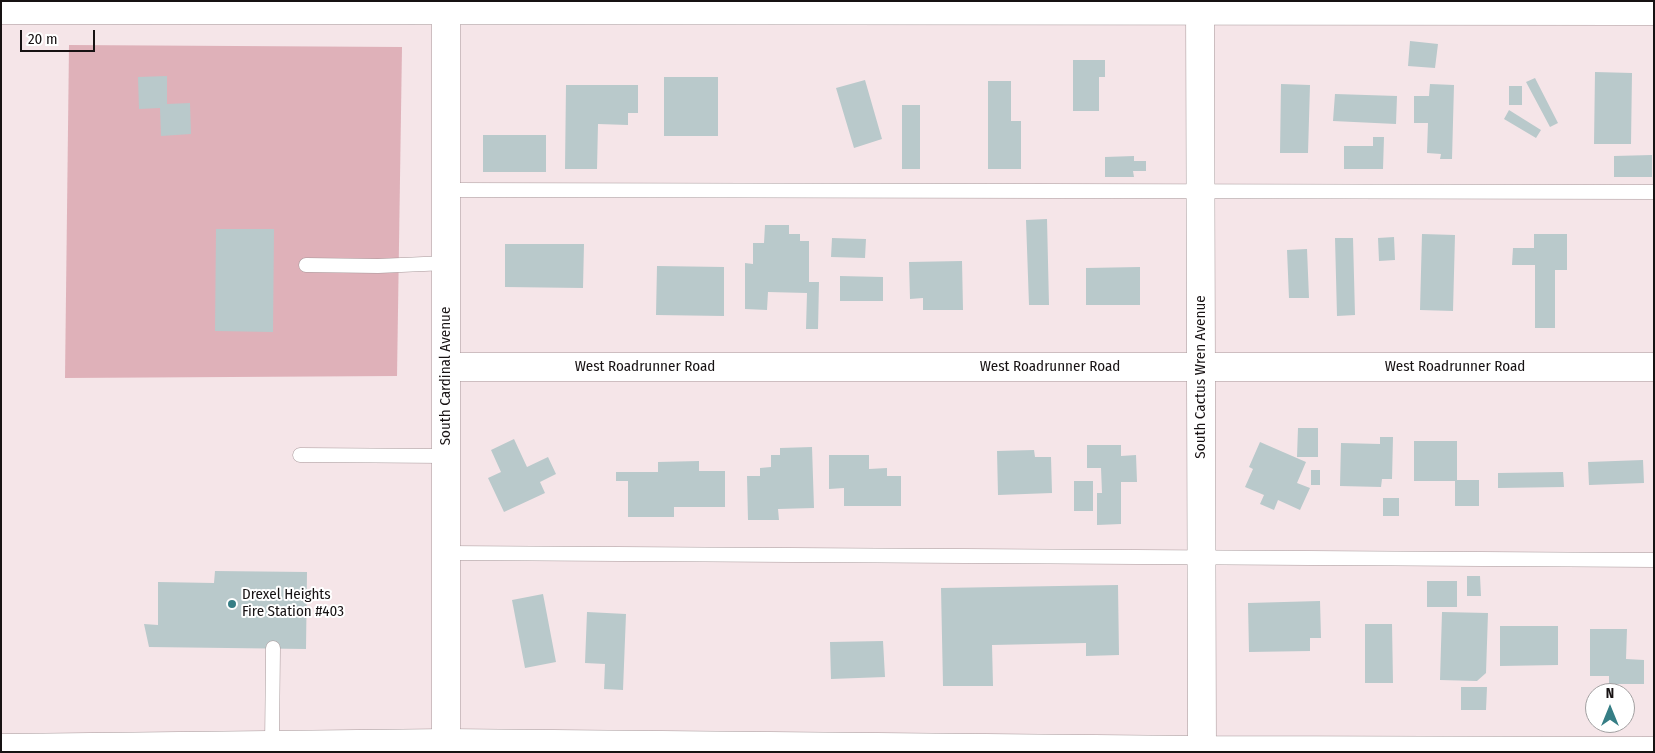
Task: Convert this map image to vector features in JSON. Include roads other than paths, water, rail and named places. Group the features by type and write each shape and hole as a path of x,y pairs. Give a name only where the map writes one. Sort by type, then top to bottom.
{"street":[{"path":"1,10 446,6 1200,6 1654,11"},
{"name":"South Cardinal Avenue","path":"446,6 446,748"},
{"name":"South Cactus Wren Avenue","path":"1200,6 1202,751"},
{"name":"West Roadrunner Road","path":"446,367 1654,367"},
{"path":"1,748 272,745 446,748 1654,751"}],"lane":[{"path":"446,190 1654,192"},
{"path":"306,264 378,266 446,263"},
{"path":"300,455 446,456"},
{"path":"446,552 1654,560"},
{"path":"272,648 272,745"}],"place":[{"name":"Drexel Heights Fire Station #403","path":"232,604"}]}
